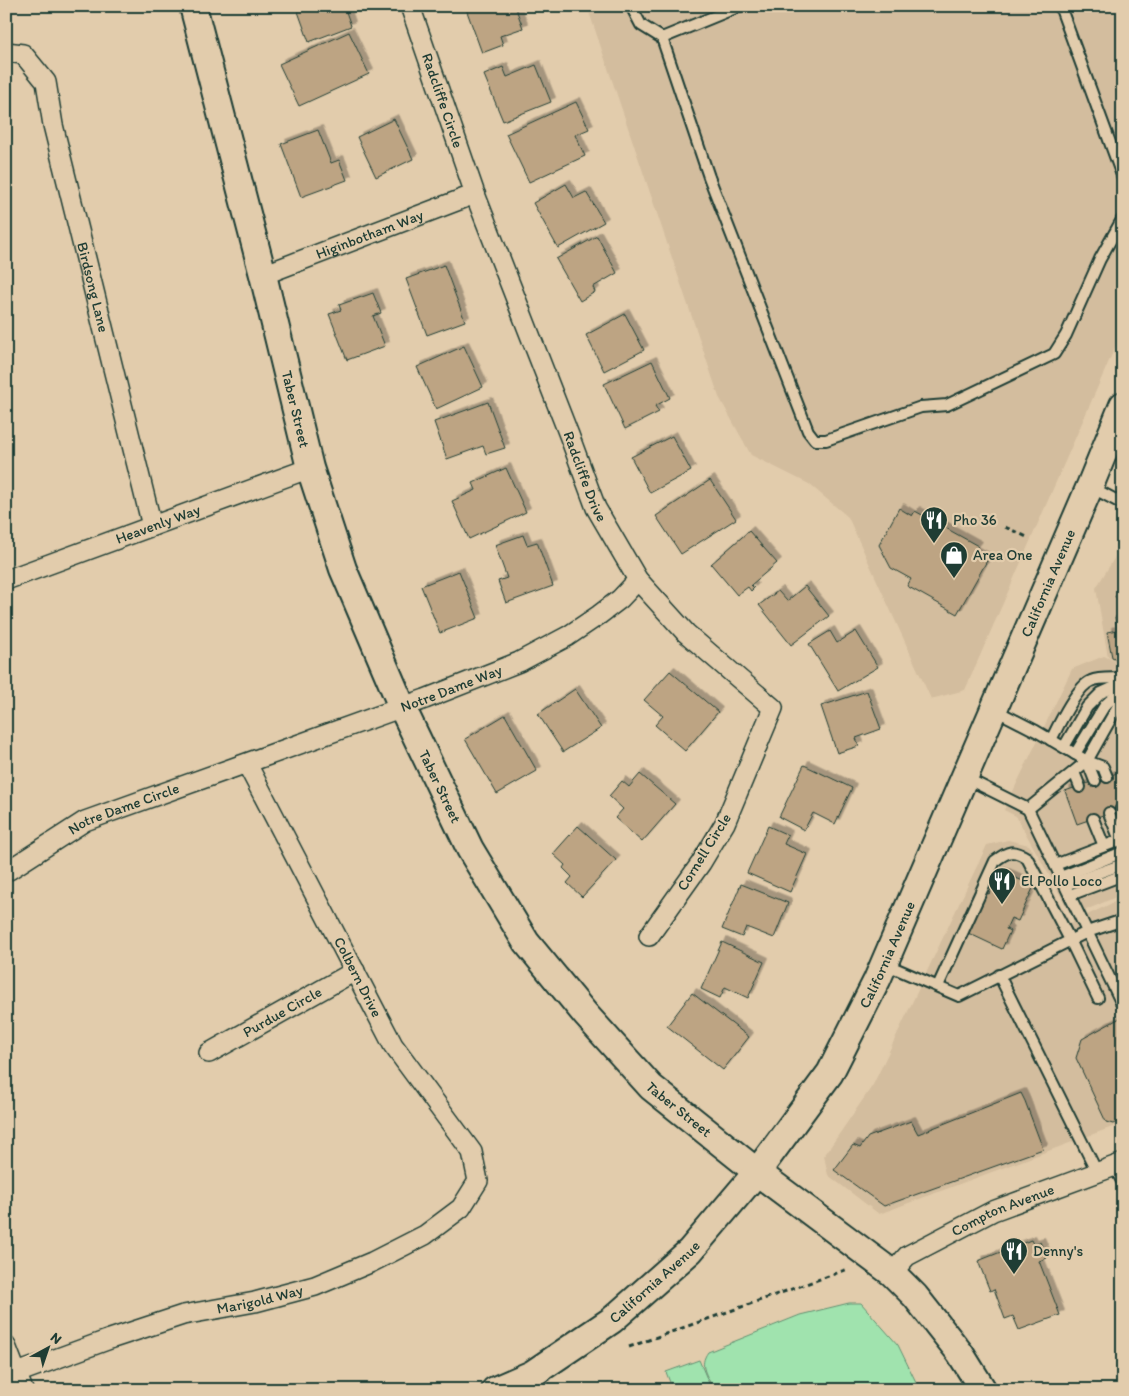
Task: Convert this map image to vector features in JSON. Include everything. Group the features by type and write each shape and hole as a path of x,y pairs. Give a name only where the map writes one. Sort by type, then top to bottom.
{"street":[{"name":"Taber Street","path":"193,6 264,275 310,468 343,569 402,708 470,849 526,942 586,1015 650,1087 757,1172 892,1273 915,1296 960,1353 983,1390"},
{"name":"Radcliffe Circle","path":"410,6 475,194"},
{"name":"Birdsong Lane","path":"15,53 46,82 53,125 152,526"},
{"name":"Higinbotham Way","path":"264,275 475,194"},
{"name":"Radcliffe Drive","path":"475,194 596,508 638,580 686,633 774,708"},
{"name":"California Avenue","path":"495,1390 532,1374 612,1320 690,1250 757,1172 830,1072 884,963 1090,486 1123,405"},
{"name":"Heavenly Way","path":"6,580 310,468"},
{"name":"Notre Dame Way","path":"247,764 402,708 518,662 568,636 620,599 638,580"},
{"name":"Cornell Circle","path":"649,936 700,863 725,823 774,708"},
{"name":"Notre Dame Circle","path":"9,870 85,821 247,764"},
{"name":"Colbern Drive","path":"247,764 393,1045 472,1152 478,1181"},
{"name":"Purdue Circle","path":"209,1053 355,972"},
{"name":"Compton Avenue","path":"892,1273 907,1256 993,1210 1111,1167"},
{"name":"Marigold Way","path":"15,1380 110,1339 183,1315 255,1302 315,1286 372,1262 425,1235 461,1208 478,1181"},
{"path":"6,1346 15,1380"}],"lane":[{"path":"631,6 641,25 662,38 716,194 808,432 815,440 826,440 921,407 947,404 1054,354 1066,335 1097,266 1123,218"},
{"path":"662,38 740,6"},
{"path":"1060,6 1123,178"},
{"path":"1090,486 1123,504"},
{"path":"1051,740 1062,718 1082,687 1095,680 1123,678"},
{"path":"1064,747 1086,708 1101,694 1123,683"},
{"path":"1075,754 1105,705 1123,689"},
{"path":"1028,809 1087,761 1123,697"},
{"path":"993,709 1087,761 1103,767 1107,777"},
{"path":"1087,761 1095,781"},
{"path":"1074,772 1080,787"},
{"path":"963,777 1028,809 1123,1006"},
{"path":"1055,865 1121,840 1109,813"},
{"path":"1093,819 1104,846"},
{"path":"938,986 996,861 1005,853 1017,852 1027,858 1098,998"},
{"path":"1065,886 1123,852"},
{"path":"1065,886 1123,864"},
{"path":"1065,886 1123,875"},
{"path":"884,963 959,996 1087,932 1123,920"},
{"path":"999,975 1111,1167 1123,1183"}],"path":[{"path":"1005,527 1027,537"},
{"path":"629,1347 849,1269 863,1251"}],"shaded area":[{"path":"587,6 1123,6 1123,329 965,690 931,699 848,517 809,484 751,455 719,397"},
{"path":"1123,544 1123,664 1108,657 1096,588"},
{"path":"1104,656 1123,665 1123,894 1072,916 1016,816 1004,810 1072,669"},
{"path":"1008,840 1029,845 1070,923 1123,898 1123,1123 879,1214 828,1175 824,1156 873,1085 987,845"}],"green space":[{"path":"849,1303 861,1303 898,1345 916,1382 905,1390 711,1390 713,1389 704,1366 705,1357 708,1352 800,1315"},
{"path":"699,1360 711,1388 673,1390 666,1372"}],"building":[{"path":"296,6 344,6 351,26 309,42"},
{"path":"465,6 515,6 523,28 500,36 503,45 482,53"},
{"path":"349,32 369,74 299,106 279,64"},
{"path":"536,65 551,102 503,121 484,75 503,67 507,77"},
{"path":"576,102 589,129 575,135 585,156 529,182 506,134"},
{"path":"394,119 413,159 376,177 357,137"},
{"path":"318,130 331,163 339,160 347,180 301,197 281,144"},
{"path":"566,184 574,198 586,192 604,222 558,248 533,203"},
{"path":"597,236 617,273 593,287 595,292 580,301 556,259"},
{"path":"444,265 465,321 427,335 406,279"},
{"path":"373,293 381,313 373,316 385,346 347,360 329,314 341,310 339,305"},
{"path":"625,314 644,350 604,371 586,335"},
{"path":"464,346 483,387 436,409 417,367"},
{"path":"652,361 670,398 655,406 659,412 625,429 604,384"},
{"path":"488,402 505,448 486,454 483,446 447,459 434,422"},
{"path":"672,436 691,471 650,493 631,457"},
{"path":"506,468 526,512 469,539 452,501 476,490 473,483"},
{"path":"710,480 736,519 681,554 656,516"},
{"path":"899,508 912,516 915,511 978,546 974,551 988,559 957,614 907,586 911,579 891,568 879,545"},
{"path":"749,531 777,563 751,585 754,588 751,591 748,587 737,595 711,564"},
{"path":"523,535 527,545 537,542 553,586 506,603 498,581 507,578 495,545"},
{"path":"459,571 478,618 440,633 421,586"},
{"path":"1123,583 1123,605 1122,601 1115,597"},
{"path":"805,586 829,616 791,645 759,605 778,591 787,601"},
{"path":"1123,616 1123,662 1112,657 1107,632 1117,630 1115,617"},
{"path":"830,631 837,643 856,631 878,667 838,691 809,644"},
{"path":"670,671 718,712 685,751 655,725 663,716 644,700"},
{"path":"575,689 601,728 563,752 538,714"},
{"path":"867,691 881,729 856,738 859,746 837,753 821,706"},
{"path":"505,715 537,771 497,794 465,739"},
{"path":"804,765 852,788 835,824 813,813 804,830 779,817"},
{"path":"1123,771 1123,808 1077,824 1065,791"},
{"path":"640,774 675,804 642,842 615,818 623,809 609,796 622,781 629,787"},
{"path":"578,826 616,860 582,897 567,883 572,877 563,868 565,865 553,854"},
{"path":"768,826 788,835 784,844 807,854 790,892 747,873"},
{"name":"El Pollo Loco","path":"1000,871 1034,886 1018,921 1011,918 1006,929 1010,931 1002,949 968,933 985,892 989,894"},
{"path":"741,884 788,903 774,938 746,927 742,937 722,929"},
{"path":"722,942 764,962 748,998 725,987 720,998 701,989"},
{"path":"692,993 749,1037 723,1070 667,1026"},
{"path":"1120,1018 1123,1022 1123,1119 1113,1124 1106,1122 1076,1058 1082,1039"},
{"path":"1021,1093 1043,1149 884,1206 834,1170 853,1145 860,1148 868,1137 911,1121 918,1134"},
{"name":"Denny's","path":"1031,1240 1033,1244 1040,1242 1047,1258 1039,1261 1060,1315 1019,1330 1013,1316 1005,1319 994,1289 990,1291 978,1261"}],"place":[{"name":"Pho 36","path":"934,544"},
{"name":"Area One","path":"954,579"},
{"name":"El Pollo Loco","path":"1002,905"},
{"name":"Denny's","path":"1014,1275"}]}
